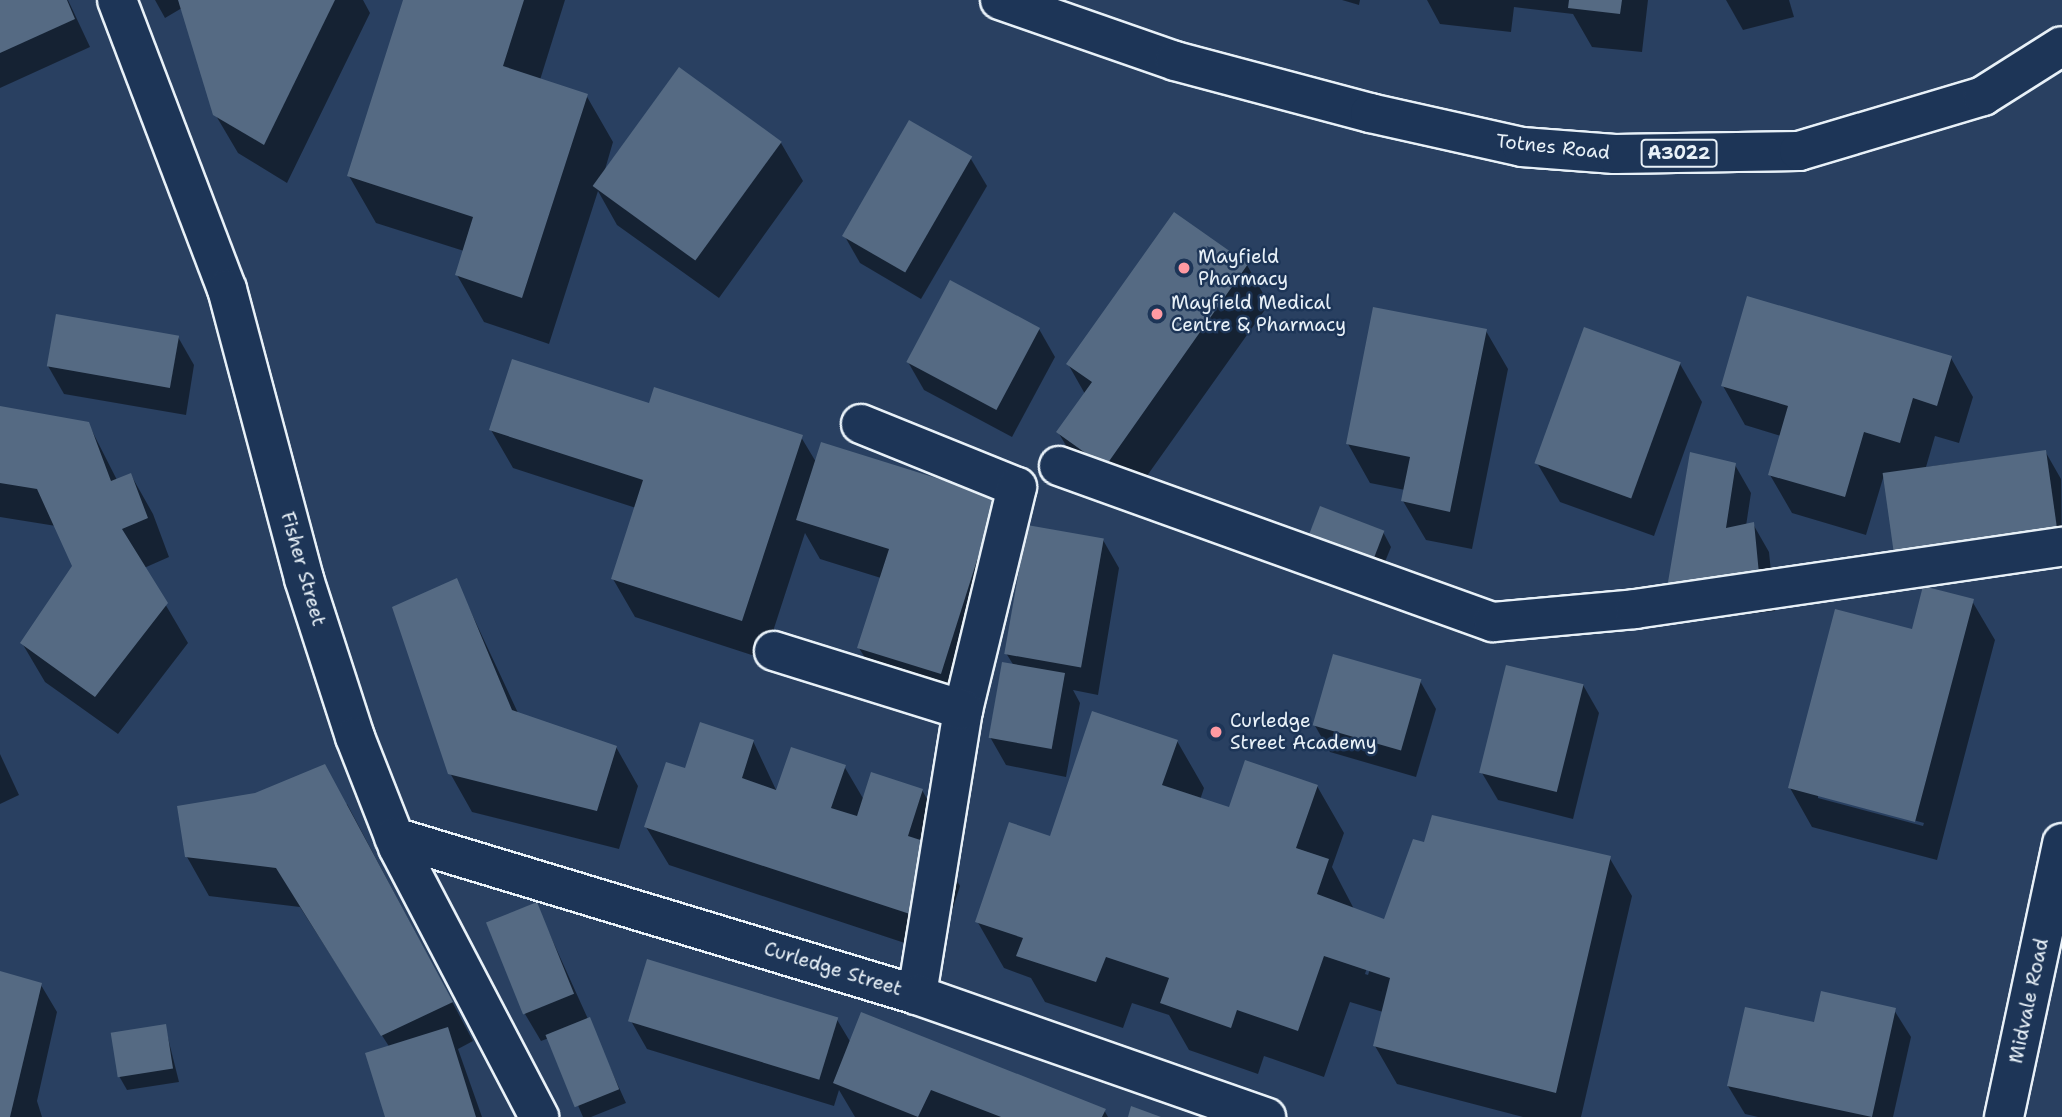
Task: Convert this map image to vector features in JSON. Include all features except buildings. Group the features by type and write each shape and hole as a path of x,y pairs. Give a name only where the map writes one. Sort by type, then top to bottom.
{"street":[{"name":"Fisher Street","path":"117,0 227,289 304,579 394,837 538,1117"},
{"name":"Totnes Road","path":"1000,0 1175,61 1370,113 1522,147 1615,154 1800,151 1983,96 2062,46"},
{"path":"861,424 1017,487 963,710 917,995"},
{"path":"1059,466 1493,622 1635,609 2062,547"},
{"path":"774,651 963,710"},
{"name":"Curledge Street","path":"394,837 917,995 1266,1117"},
{"name":"Midvale Road","path":"2004,1117 2062,843"}],"place":[{"name":"Mayfield Pharmacy","path":"1184,268"},
{"name":"Mayfield Medical Centre & Pharmacy","path":"1157,314"},
{"name":"Curledge Street Academy","path":"1216,732"}]}
